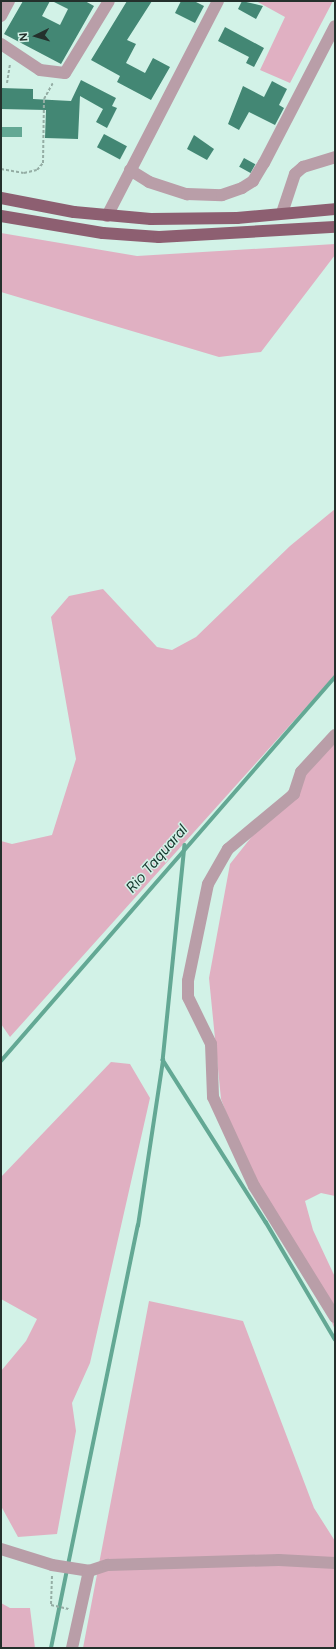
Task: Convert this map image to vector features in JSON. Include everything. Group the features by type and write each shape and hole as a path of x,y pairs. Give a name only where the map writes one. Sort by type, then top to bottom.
{"main road":[{"path":"1,198 107,216 211,219 335,209"},
{"path":"1,216 103,233 159,238 335,227"}],"street":[{"path":"1,16 9,1"},
{"path":"1,44 40,70 58,75 70,68 109,1"},
{"path":"107,216 218,1"},
{"path":"130,170 149,182 186,194 222,195 242,188 253,181 264,163 335,26"},
{"path":"282,213 295,174 303,166 335,157"},
{"path":"335,735 302,772 294,794 228,849 208,884 188,981 188,997 211,1044 213,1097 254,1186 335,1317"},
{"path":"1,1549 52,1565 89,1571 108,1564 279,1560 335,1563"},
{"path":"72,1648 89,1571"}],"path":[{"path":"7,83 16,54"},
{"path":"1,169 24,173 37,170 43,163 44,99 58,75"},
{"path":"52,1565 51,1605 80,1611"}],"shaded area":[{"path":"256,1 333,1 290,83 260,70 285,17"},
{"path":"2,127 22,127 22,137 2,137"},
{"path":"1,233 137,256 335,244 335,255 261,352 219,357 1,292"},
{"path":"335,509 335,675 10,1037 1,1024 1,841 12,844 52,835 76,759 51,617 69,596 103,589 157,647 172,650 196,637 290,546"},
{"path":"335,732 335,1196 321,1193 305,1201 313,1230 335,1277 335,1330 314,1278 254,1186 221,1099 209,978 230,864"},
{"path":"111,1062 130,1064 150,1098 90,1363 72,1403 76,1431 57,1534 18,1537 1,1506 1,1371 26,1341 37,1319 1,1299 1,1177"},
{"path":"149,1301 243,1321 314,1508 335,1541 335,1648 83,1648"},
{"path":"1,1603 10,1608 30,1608 35,1648 1,1648"}],"building":[{"path":"23,1 50,1 42,16 60,25 68,9 52,1 85,1 94,6 61,64 4,34"},
{"path":"127,1 152,1 127,40 136,44 126,63 145,73 153,58 170,67 151,100 117,82 120,76 91,60"},
{"path":"181,1 194,1 204,6 195,23 175,13"},
{"path":"242,1 263,6 256,19 238,9"},
{"path":"225,27 264,48 254,67 246,63 249,57 218,41"},
{"path":"81,80 116,98 112,106 117,108 107,128 96,122 103,109 80,96 78,139 45,138 46,110 1,109 1,88 33,89 33,99 71,101"},
{"path":"272,81 287,89 279,105 284,108 275,125 249,112 239,130 228,124 243,86 264,97"},
{"path":"104,134 127,146 120,159 97,147"},
{"path":"194,135 214,149 207,160 187,149"},
{"path":"244,158 255,164 251,173 239,167"}],"waterway":[{"name":"Rio Taquaral","path":"1,1061 335,677"},
{"path":"185,845 163,1060 266,1222 335,1339"},
{"path":"51,1648 138,1226 163,1060"}]}
